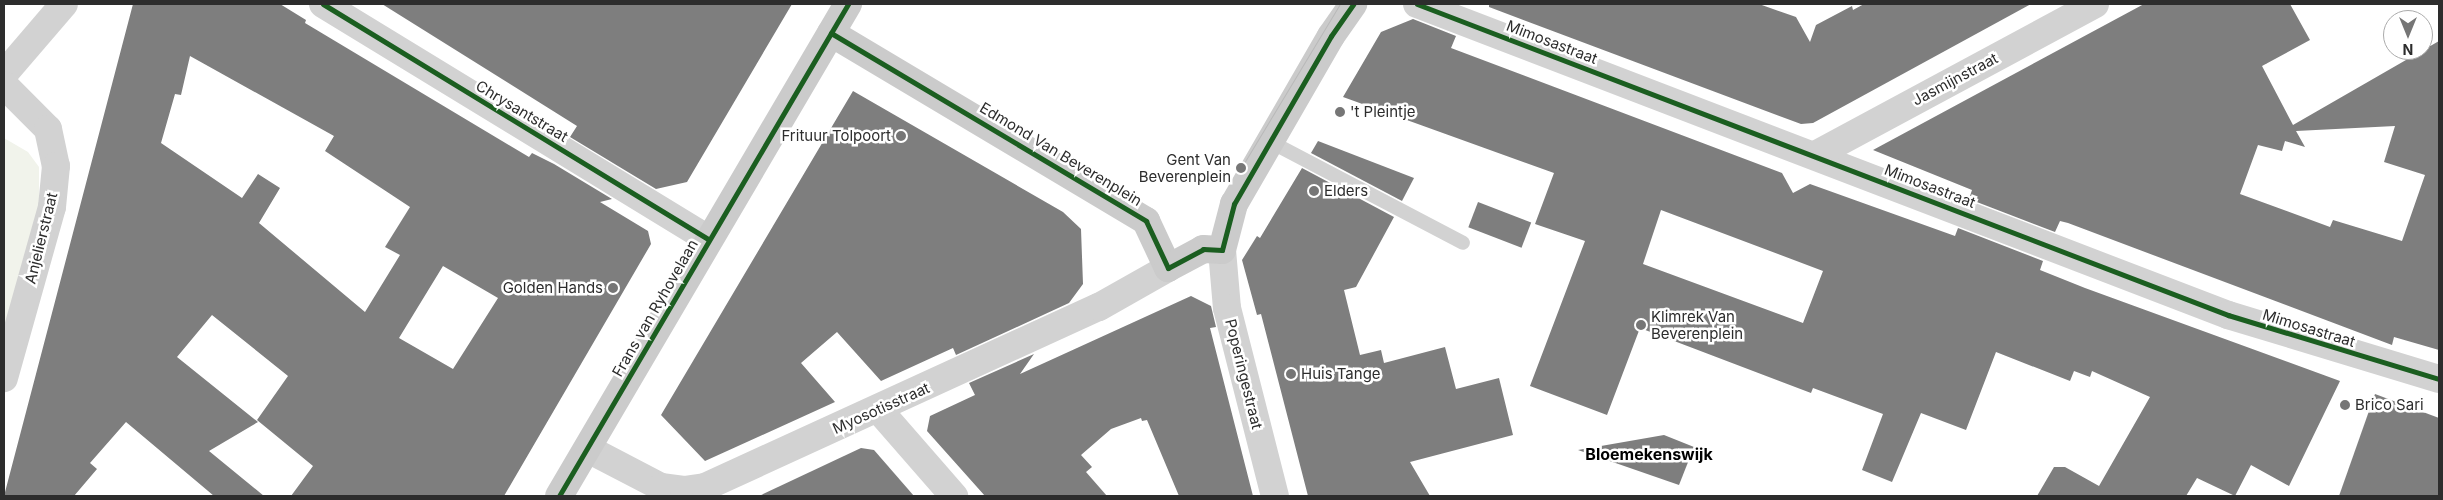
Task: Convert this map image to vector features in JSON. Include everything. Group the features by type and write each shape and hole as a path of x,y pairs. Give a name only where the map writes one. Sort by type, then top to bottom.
{"street":[{"path":"4,74 64,4"},
{"name":"Chrysantstraat","path":"323,4 709,240"},
{"name":"Frans van Ryhovelaan","path":"559,496 848,4"},
{"path":"1168,268 1203,249 1222,250 1234,204 1331,36 1354,4"},
{"name":"Mimosastraat","path":"1417,4 1815,155 2228,315 2439,379"},
{"name":"Jasmijnstraat","path":"1815,155 2095,4"},
{"name":"Edmond Van Beverenplein","path":"831,33 1146,221 1168,268"},
{"name":"Anjelierstraat","path":"4,85 48,129 56,166 52,207 4,378"},
{"name":"Poperingestraat","path":"1222,250 1228,308 1275,496"},
{"name":"Myosotisstraat","path":"588,449 660,488 684,490 705,488 1099,307 1168,268"},
{"path":"878,409 954,496"}],"lane":[{"path":"1269,141 1463,243"}],"shaded area":[{"path":"4,138 28,152 39,167 39,205 4,330"}],"building":[{"path":"133,4 280,4 306,20 305,23 529,157 532,153 554,164 612,199 600,202 648,231 651,244 504,496 291,496 313,466 257,420 288,376 212,315 177,357 258,422 209,451 264,496 214,496 126,422 90,463 97,469 74,496 4,496","holes":["190,56 334,136 325,151 410,207 385,247 400,255 365,312 259,223 280,188 258,174 242,198 161,143 175,94 181,95","443,266 498,298 453,369 399,338"]},
{"path":"382,4 792,4 687,182 656,189 570,137 577,126"},
{"path":"1489,4 1759,4 1796,17 1810,42 1816,25 1852,6 1853,10 1864,4 2031,4 1813,123 1801,124 1489,7"},
{"path":"2144,4 2290,4 2310,40 2262,66 2293,125 2406,60 2433,60 2433,44 2439,41 2439,350 2394,337 2392,345 2068,223 2060,221 2055,232 1969,199 1972,190 1873,150","holes":["2395,126 2384,162 2425,175 2402,241 2333,220 2330,227 2240,194 2258,145 2282,151 2285,141 2305,147 2296,131"]},
{"path":"1413,19 1456,36 1451,48 1782,173 1793,193 1810,184 1955,236 1958,228 2043,261 2040,270 2340,381 2289,486 2251,465 2235,496 2197,478 2186,496 2037,496 2054,467 2065,467 2099,486 2150,397 2092,371 2090,377 2074,371 2070,381 1996,352 1966,430 1921,413 1892,482 1862,470 1883,414 1813,388 1811,393 1640,328 1607,415 1530,386 1585,241 1535,224 1554,173 1343,97 1381,32","holes":["1661,210 1823,271 1803,323 1643,264"]},
{"path":"853,91 1063,212 1081,229 1083,284 1069,303 956,355 953,348 881,381 837,332 801,363 835,402 705,461 661,415"},
{"path":"1318,141 1414,178 1402,201 1311,153"},
{"path":"1302,168 1394,217 1356,287 1344,290 1360,355 1381,350 1384,363 1445,347 1456,389 1499,378 1513,435 1410,462 1430,496 1308,496 1261,314 1257,315 1242,260 1257,236 1260,238"},
{"path":"1478,202 1531,222 1522,248 1468,227"},
{"path":"1191,296 1211,306 1216,327 1210,328 1253,496 1179,496 1147,420 1142,421 1141,418 1111,429 1081,455 1092,467 1086,472 1107,496 985,496 927,431 930,416 975,395 969,383 1034,354 1020,374"},
{"path":"2375,394 2439,418 2439,496 2339,496"},
{"path":"1664,435 1694,447 1679,485 1578,450"},
{"path":"861,448 874,450 914,496 759,496"}],"tram line":[{"path":"1241,168 1340,4"}],"cycle path":[{"path":"323,4 709,240"},
{"path":"559,496 848,4"},
{"path":"831,33 1146,221 1168,268 1203,249 1222,250 1234,204 1331,36 1353,4"},
{"path":"1417,4 2228,315 2439,379"}],"place":[{"name":"'t Pleintje","path":"1340,112"},
{"name":"Frituur Tolpoort","path":"901,136"},
{"name":"Gent Van Beverenplein","path":"1241,168"},
{"name":"Elders","path":"1314,191"},
{"name":"Golden Hands","path":"613,288"},
{"name":"Klimrek Van Beverenplein","path":"1641,325"},
{"name":"Huis Tange","path":"1291,374"},
{"name":"Brico Sari","path":"2345,405"}],"district":[{"name":"Bloemekenswijk","path":"1649,454"}]}
